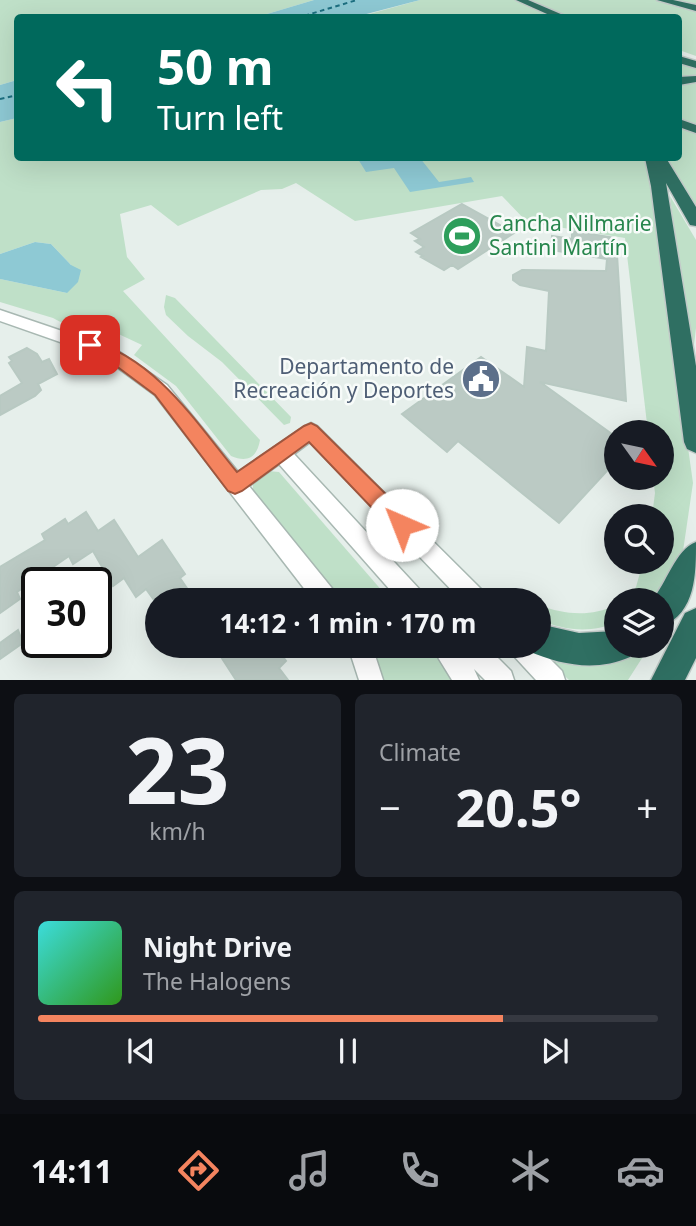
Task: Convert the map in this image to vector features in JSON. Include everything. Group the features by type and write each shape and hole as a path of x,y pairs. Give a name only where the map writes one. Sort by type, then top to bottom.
{"highway":[{"path":"661,0 696,8"},
{"path":"526,2 548,14"},
{"path":"526,2 556,14"},
{"path":"653,161 696,442"},
{"path":"661,161 696,222"},
{"path":"674,596 696,556"},
{"path":"668,680 696,624"},
{"path":"551,644 604,649"}],"street":[{"path":"0,315 109,353 161,390 317,588"},
{"path":"235,485 311,431 464,588"},
{"path":"279,453 401,588"},
{"path":"364,658 371,680"},
{"path":"451,658 467,680"},
{"path":"481,658 502,680"},
{"path":"532,658 553,680"}],"green space":[{"path":"0,0 314,0 267,14 14,14 14,81 0,85"},
{"path":"420,0 696,0 696,6 680,2 670,5 696,12 696,56 682,51 682,14 369,14"},
{"path":"682,65 696,69 696,208 669,161 682,161"},
{"path":"14,119 14,161 646,161 693,483 682,558 674,574 674,504 654,504 655,490 674,490 674,420 647,420 625,238 527,222 502,196 355,221 296,183 282,189 261,190 178,226 151,205 120,214 127,257 145,279 123,291 260,440 254,455 246,459 231,456 176,386 134,355 142,345 95,323 73,317 66,325 53,318 0,302 0,279 67,293 71,265 51,244 35,242 0,254 0,122"},
{"path":"670,196 696,240 696,328 693,353 684,311"},
{"path":"166,295 175,298 291,417 290,423 284,425 222,362 166,315"},
{"path":"268,471 279,472 380,588 330,588 253,494 253,482"},
{"path":"640,574 674,574 667,588 636,587"},
{"path":"551,609 578,613 604,610 604,627 578,629 551,624"},
{"path":"604,653 604,658 642,658 628,680 569,680 546,658"},
{"path":"375,658 438,658 454,680 384,680"}],"water":[{"path":"314,0 420,0 366,14 267,14"},
{"path":"14,81 14,119 0,122 0,85"},
{"path":"359,161 422,161 439,182 471,177 474,182 410,192 394,168 366,172"},
{"path":"35,242 51,244 71,265 81,270 78,282 67,293 0,279 0,254"}],"building":[{"name":"Cancha Nilmarie Santini Martín","path":"462,204 514,233 458,269 452,265 444,270 416,252 424,247 415,241 420,239 411,233"},
{"name":"Departamento de Recreación y Deportes","path":"572,231 616,238 626,401 540,382 604,428 604,474 559,523 458,441 447,452 402,414 481,357 524,387 527,347 546,351 549,291 520,285 513,280 513,275 522,270 606,271 607,259 551,250 552,236 572,239"},
{"path":"27,348 37,354 42,362 49,359 57,374 38,384 41,390 35,396 0,415 0,396 22,383 9,363 12,361 9,357"},
{"path":"86,512 98,531 114,520 138,557 162,540 185,574 180,578 187,588 145,588 136,597 124,578 113,586 112,567 102,567 93,551 73,564 69,556 53,567 21,567 21,589 17,592 20,599 0,613 0,567 45,540 42,534 65,519 68,524"},
{"path":"18,630 21,644 0,659 0,643"},
{"path":"222,658 284,658 286,661 279,668 288,680 236,680"}],"ferry route":[{"path":"310,14 357,0"},
{"path":"0,99 14,96"}],"place":[{"name":"Cancha Nilmarie Santini Martín","path":"462,236"},
{"name":"Departamento de Recreación y Deportes","path":"481,379"}],"route":[{"path":"90,345 109,353 161,390 235,485 311,431 402,525"}]}
